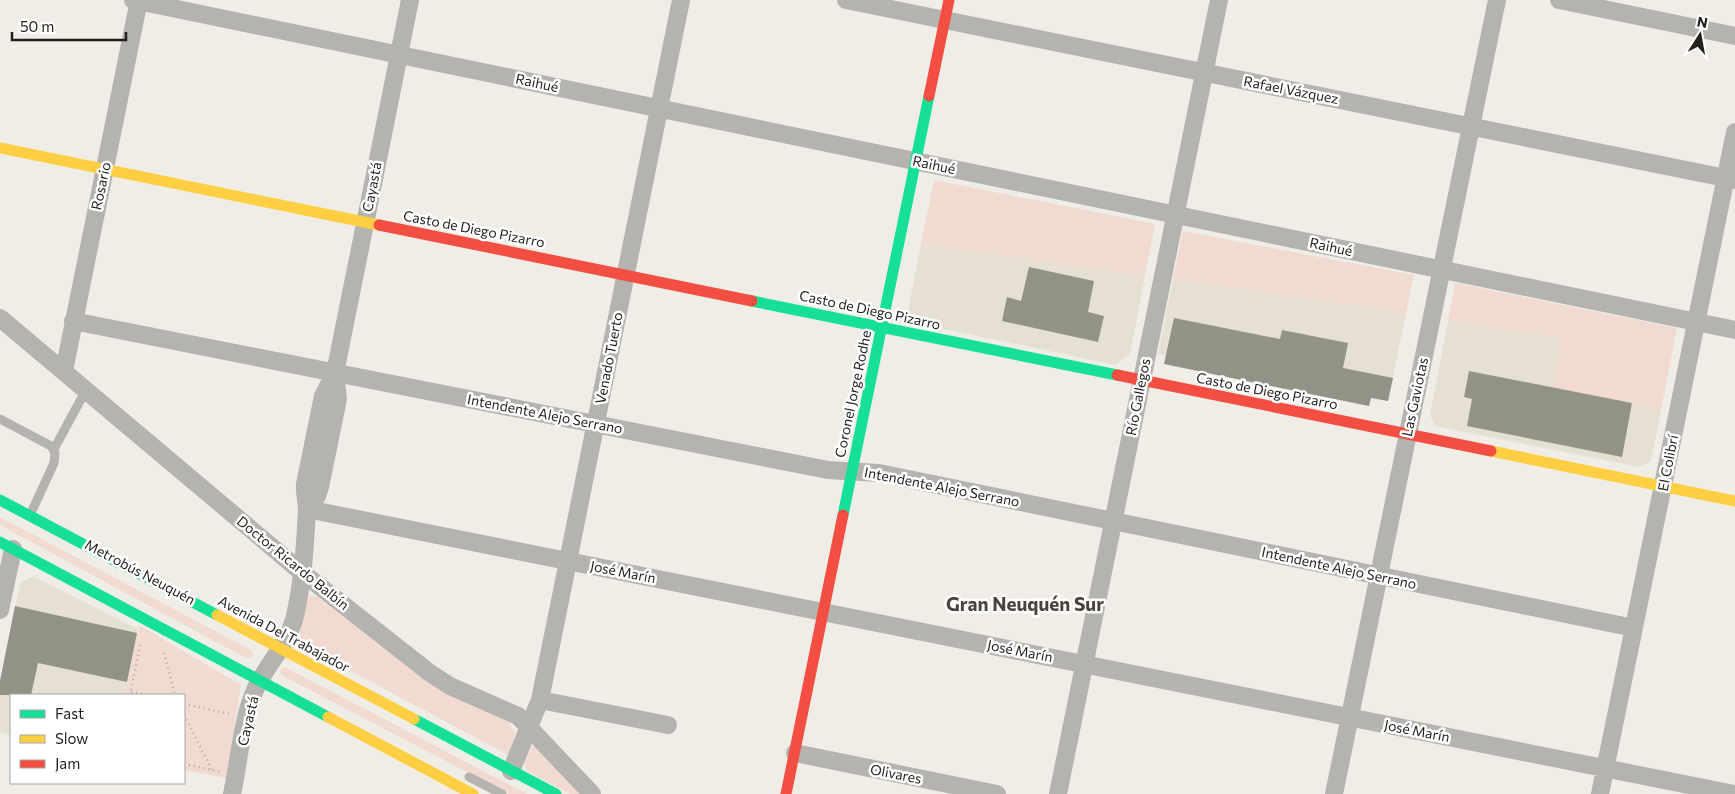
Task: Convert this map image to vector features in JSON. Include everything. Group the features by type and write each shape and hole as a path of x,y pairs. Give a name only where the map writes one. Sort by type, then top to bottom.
{"main road":[{"name":"Coronel Jorge Rodhe","path":"786,794 949,0"},
{"name":"Casto de Diego Pizarro","path":"0,148 1735,501"},
{"name":"Avenida Del Trabajador","path":"0,500 30,516 473,794"},
{"name":"Avenida Del Trabajador","path":"6,546 268,665 511,771 556,794"}],"street":[{"name":"Raihué","path":"137,0 1735,330"},
{"name":"Rosario","path":"64,371 137,0"},
{"name":"Cayastá","path":"232,794 251,702 268,665 292,625 304,574 307,509 318,491 338,399 335,373 410,0"},
{"name":"Venado Tuerto","path":"511,771 540,700 681,0"},
{"name":"Rafael Vázquez","path":"846,0 1730,179"},
{"name":"Río Gallegos","path":"1058,794 1219,0"},
{"name":"Las Gaviotas","path":"1334,794 1497,0"},
{"path":"1559,0 1735,36"},
{"name":"El Colibrí","path":"1600,794 1696,322 1730,179 1735,132"},
{"name":"Doctor Ricardo Balbín","path":"0,318 304,574 439,679 462,692 505,708 530,727 592,794"},
{"name":"Intendente Alejo Serrano","path":"73,321 828,470 879,473 1634,628"},
{"name":"José Marín","path":"307,509 1734,794"},
{"path":"0,610 6,546"},
{"path":"540,700 668,725"},
{"name":"Olivares","path":"795,753 997,794"}],"lane":[{"path":"30,516 54,463 54,449 86,390"},
{"path":"0,419 54,449"},
{"path":"146,608 268,665"},
{"path":"459,772 502,794"}],"path":[{"path":"130,693 142,638"},
{"path":"163,648 175,694"},
{"path":"185,704 234,715 235,707"},
{"path":"185,717 212,770"},
{"path":"185,764 223,772 223,777"}],"shaded area":[{"path":"934,180 1155,224 1145,276 921,244"},
{"path":"1183,231 1414,275 1406,313 1173,279"},
{"path":"921,244 1145,276 1130,354 1116,365 916,323 908,311"},
{"path":"1173,279 1406,313 1388,401 1371,398 1369,406 1164,364 1166,355 1158,354"},
{"path":"1455,283 1677,328 1661,410 1552,388 1562,338 1448,321"},
{"path":"1448,321 1562,338 1632,403 1661,410 1651,461 1639,467 1435,426 1430,415"},
{"path":"0,517 251,650 253,656 250,659 242,656 0,525"},
{"path":"33,576 138,629 125,694 10,694 10,735 0,732 0,681 20,583"},
{"path":"307,597 319,597 506,718 515,733 510,756 295,641"},
{"path":"139,625 241,685 226,778 185,770 185,694 125,694"},
{"path":"285,667 527,794 509,794 281,675 280,670"},
{"path":"532,746 536,746 581,794 570,794 527,771 524,762"}],"building":[{"path":"1029,267 1094,281 1088,312 1104,316 1098,342 1002,321 1007,297 1021,301"},
{"path":"1174,318 1280,339 1282,330 1348,343 1343,368 1393,378 1388,401 1371,398 1369,406 1164,364"},
{"path":"1469,371 1632,403 1622,457 1467,426 1472,399 1464,397"},
{"path":"15,606 137,633 127,682 38,663 31,694 0,695 0,681"}],"traffic: fast":[{"path":"843,515 929,96"},
{"path":"752,301 1117,375"},
{"path":"0,500 217,615"},
{"path":"0,542 328,717"},
{"path":"414,719 556,794"}],"traffic: slow":[{"path":"0,148 379,225"},
{"path":"1491,451 1735,501"},
{"path":"217,615 414,719"},
{"path":"328,717 473,794"}],"traffic: jam":[{"path":"929,96 949,0"},
{"path":"379,225 752,301"},
{"path":"1117,375 1491,451"},
{"path":"786,794 843,515"}],"district":[{"name":"Gran Neuquén Sur","path":"1025,604"}]}
